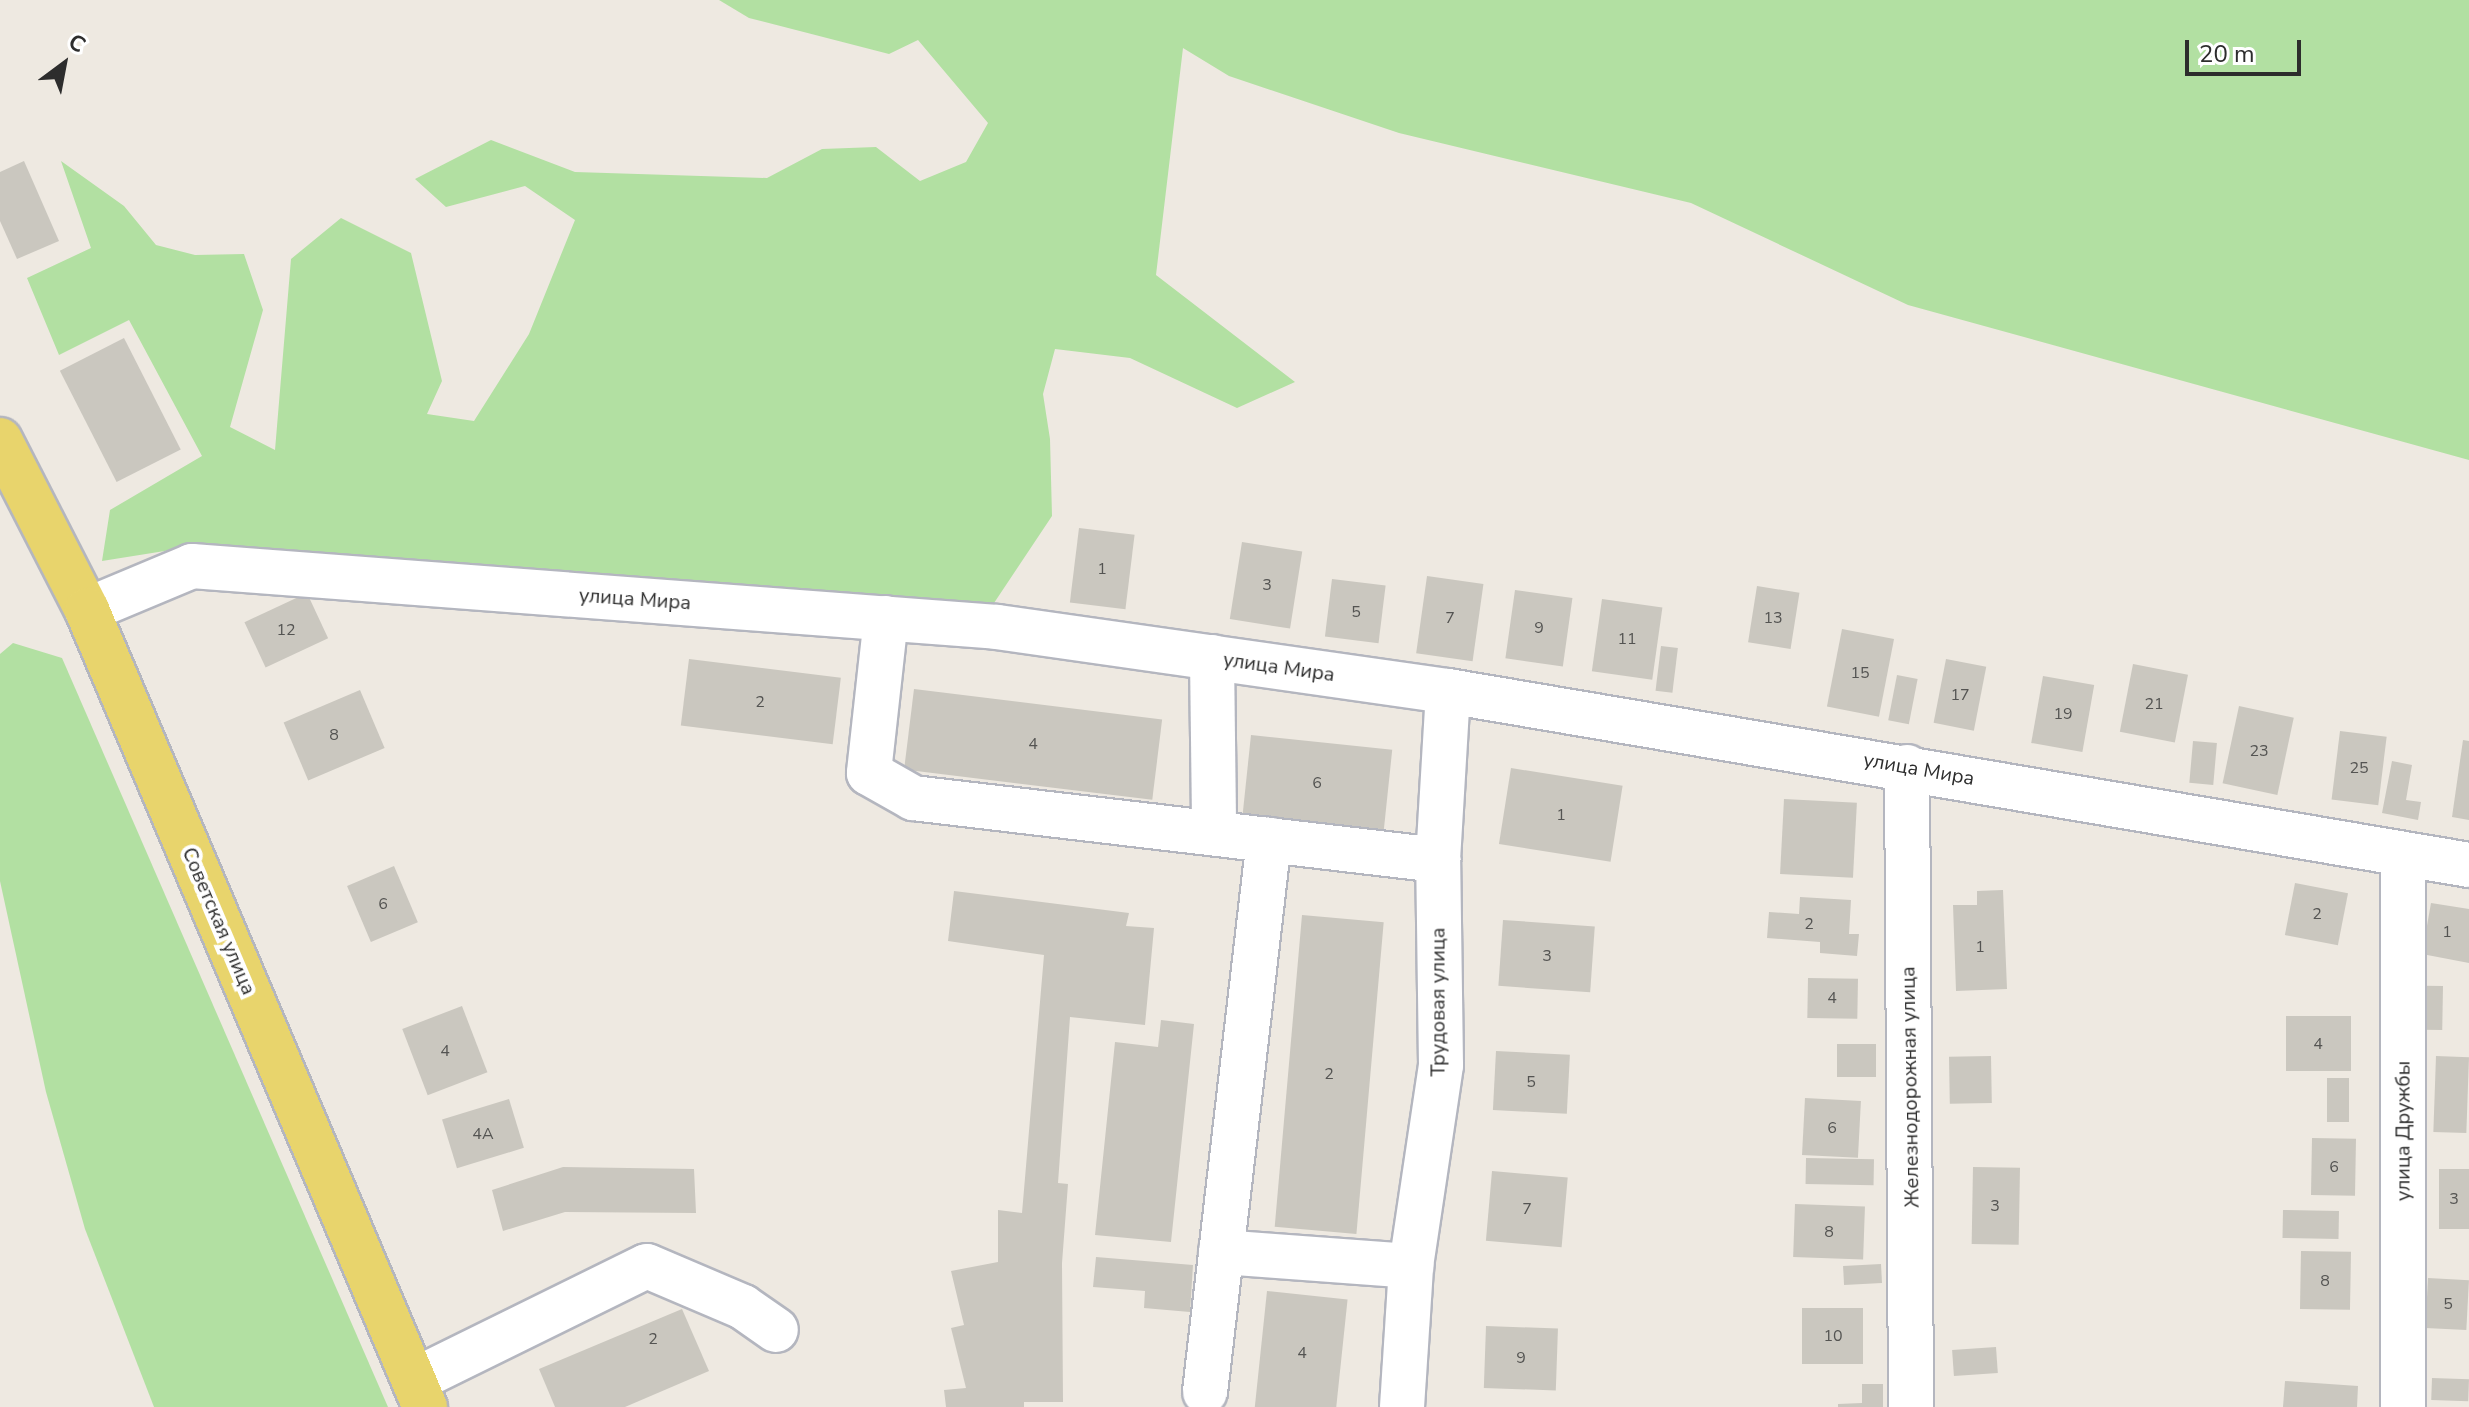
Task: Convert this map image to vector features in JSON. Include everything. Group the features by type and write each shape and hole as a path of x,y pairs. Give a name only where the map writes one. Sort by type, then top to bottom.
{"main road":[{"name":"Советская улица","path":"0,440 87,610 420,1394"}],"street":[{"name":"улица Мира","path":"87,610 192,566 997,627 1448,691 2469,865"},
{"path":"886,618 869,773 913,798 1438,860"},
{"path":"1212,657 1214,833"},
{"name":"Трудовая улица","path":"1402,1407 1411,1266 1441,1065 1438,860 1448,691"},
{"name":"Железнодорожная улица","path":"1907,767 1911,1407"},
{"path":"1205,1392 1269,840"},
{"name":"улица Дружбы","path":"2403,854 2403,1407"},
{"path":"1221,1252 1411,1266"},
{"path":"420,1394 647,1266 743,1307 776,1330"}],"green space":[{"path":"719,0 2469,0 2469,460 1908,305 1691,203 1399,133 1229,76 1183,48 1156,275 1295,382 1237,408 1130,358 1055,349 1043,394 1050,439 1052,516 994,603 196,546 102,561 110,510 202,456 129,320 59,355 27,278 91,248 61,161 124,206 156,245 195,255 244,254 263,310 230,427 275,450 291,259 341,218 411,253 442,381 427,414 474,421 529,334 575,220 525,186 446,207 415,179 491,140 575,172 767,178 822,149 876,147 920,181 966,162 988,123 918,40 889,54 749,18"},
{"path":"13,643 62,658 388,1407 154,1407 85,1229 46,1092 0,881 0,654"}],"building":[{"path":"24,161 59,241 17,259 0,221 0,172"},
{"path":"124,338 181,449 117,482 60,371"},
{"path":"1079,528 1135,535 1125,609 1070,602"},
{"path":"1242,542 1302,552 1290,629 1230,619"},
{"path":"1427,576 1483,584 1473,661 1416,653"},
{"path":"1332,579 1386,586 1379,643 1325,637"},
{"path":"1757,586 1799,593 1791,649 1748,642"},
{"path":"1515,590 1572,598 1563,666 1505,658"},
{"path":"307,593 328,638 266,667 244,622"},
{"path":"1602,599 1662,607 1652,680 1592,671"},
{"path":"1842,629 1894,639 1879,717 1827,707"},
{"path":"1661,646 1678,648 1672,693 1656,691"},
{"path":"689,659 841,678 833,744 681,726"},
{"path":"1946,659 1986,667 1974,731 1934,723"},
{"path":"2133,664 2188,675 2175,742 2120,732"},
{"path":"1897,675 1918,679 1909,724 1888,720"},
{"path":"2043,676 2094,685 2082,752 2031,743"},
{"path":"914,689 1162,719 1152,800 904,769"},
{"path":"360,690 385,748 308,780 284,722"},
{"path":"2239,706 2294,718 2277,795 2223,783"},
{"path":"2340,731 2387,737 2378,805 2332,799"},
{"path":"1251,735 1392,750 1384,829 1243,815"},
{"path":"2463,740 2469,741 2469,820 2452,817"},
{"path":"2193,741 2217,743 2213,785 2189,783"},
{"path":"2392,761 2412,765 2406,800 2421,802 2418,820 2382,813"},
{"path":"1511,768 1623,786 1611,862 1499,844"},
{"path":"1784,799 1857,803 1853,878 1780,874"},
{"path":"394,866 418,922 371,942 347,886"},
{"path":"2295,883 2348,893 2338,945 2285,935"},
{"path":"2003,890 2007,989 1956,991 1953,905 1977,905 1977,891"},
{"path":"954,891 1129,913 1126,926 1154,928 1145,1025 1070,1017 1058,1183 1068,1184 1062,1263 1063,1402 1024,1402 1024,1407 946,1407 944,1390 966,1388 951,1328 964,1325 951,1271 998,1262 998,1210 1022,1213 1044,955 948,941"},
{"path":"1800,897 1851,900 1849,934 1859,934 1857,956 1820,953 1820,942 1767,938 1769,912 1799,914"},
{"path":"2431,903 2469,909 2469,963 2422,954"},
{"path":"1302,915 1384,922 1356,1234 1275,1227"},
{"path":"1503,920 1595,926 1590,992 1498,986"},
{"path":"1808,978 1858,979 1857,1019 1807,1018"},
{"path":"2423,986 2443,986 2442,1030 2422,1030"},
{"path":"462,1006 487,1072 428,1095 402,1029"},
{"path":"2286,1016 2351,1016 2351,1071 2286,1071"},
{"path":"1161,1020 1194,1024 1171,1242 1095,1235 1115,1042 1158,1047"},
{"path":"1837,1044 1876,1044 1876,1077 1837,1077"},
{"path":"1496,1051 1570,1055 1567,1114 1493,1110"},
{"path":"1991,1056 1992,1103 1950,1104 1949,1057"},
{"path":"2436,1056 2469,1057 2466,1133 2433,1132"},
{"path":"2327,1078 2349,1078 2349,1122 2327,1122"},
{"path":"1805,1098 1861,1101 1858,1158 1802,1155"},
{"path":"509,1099 524,1148 457,1168 442,1119"},
{"path":"2312,1138 2356,1139 2355,1196 2311,1195"},
{"path":"1806,1158 1874,1159 1874,1185 1806,1184"},
{"path":"563,1167 694,1169 696,1213 565,1212 503,1231 492,1190"},
{"path":"1973,1167 2020,1168 2019,1245 1972,1244"},
{"path":"2439,1169 2469,1169 2469,1229 2439,1229"},
{"path":"1492,1171 1568,1178 1562,1247 1486,1241"},
{"path":"1795,1204 1865,1206 1863,1259 1793,1257"},
{"path":"2283,1210 2339,1211 2339,1239 2283,1238"},
{"path":"2301,1251 2351,1252 2350,1310 2300,1309"},
{"path":"1096,1257 1193,1265 1190,1312 1144,1308 1145,1291 1093,1287"},
{"path":"1881,1264 1882,1283 1844,1285 1843,1266"},
{"path":"2428,1278 2469,1280 2466,1330 2425,1328"},
{"path":"1267,1291 1348,1299 1336,1407 1255,1407"},
{"path":"1802,1308 1863,1308 1863,1364 1802,1364"},
{"path":"682,1309 709,1371 625,1407 555,1407 539,1369"},
{"path":"1486,1326 1558,1329 1556,1390 1484,1388"},
{"path":"1996,1347 1998,1373 1954,1376 1952,1350"},
{"path":"2432,1378 2469,1379 2468,1401 2431,1400"},
{"path":"2285,1381 2358,1386 2357,1407 2283,1407"},
{"path":"1862,1384 1883,1384 1883,1407 1838,1407 1838,1404 1862,1403"}]}
